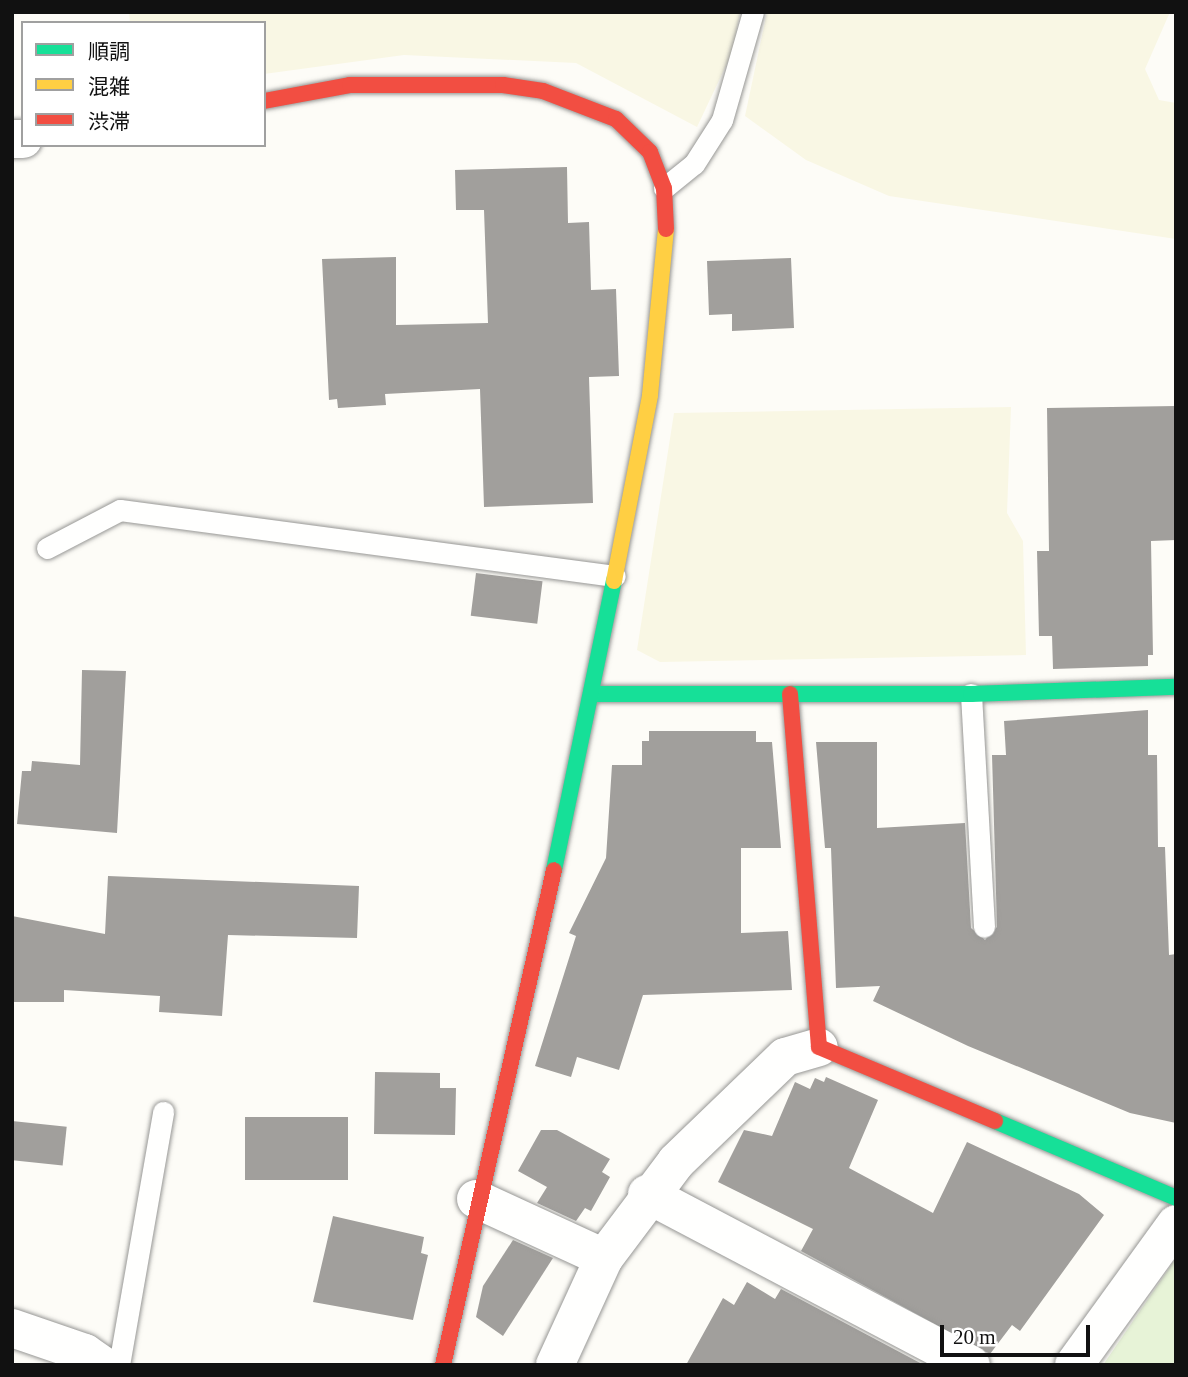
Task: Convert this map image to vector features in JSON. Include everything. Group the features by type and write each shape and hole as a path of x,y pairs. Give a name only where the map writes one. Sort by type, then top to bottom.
{"street":[{"path":"266,101 350,85 503,85 543,91 616,119 650,152 664,188 666,242 650,395 593,694 476,1199 443,1365"},
{"path":"593,694 971,694 1176,687"},
{"path":"790,694 818,1046"},
{"path":"555,1365 604,1258 647,1194 785,1057 818,1046 1176,1198"},
{"path":"647,1194 971,1365"},
{"path":"476,1199 604,1258"},
{"path":"1074,1365 1176,1224"},
{"path":"12,1328 85,1353 102,1365"}],"lane":[{"path":"664,188 694,164 722,120 752,12"},
{"path":"47,548 120,510 615,576"},
{"path":"971,694 984,926"},
{"path":"119,1365 163,1112"}],"shaded area":[{"path":"129,12 740,12 732,53 697,127 576,63 404,55 266,74 266,21 130,21"},
{"path":"767,12 1170,12 1145,69 1159,100 1176,103 1176,239 889,196 806,160 745,116"},
{"path":"1011,407 1007,513 1023,541 1026,655 660,662 637,650 674,413"}],"green space":[{"path":"1176,1258 1176,1365 1103,1365"}],"building":[{"path":"567,167 568,223 589,222 591,290 616,289 619,376 589,377 593,503 484,507 480,389 385,394 386,405 338,408 337,399 329,400 322,259 396,257 396,325 488,323 484,210 456,210 455,170"},
{"path":"791,258 794,328 732,331 732,314 709,315 707,261"},
{"path":"1176,406 1176,540 1151,541 1153,655 1148,655 1148,666 1053,669 1052,636 1039,636 1037,551 1049,551 1047,408"},
{"path":"476,573 543,581 537,624 471,616"},
{"path":"82,670 126,671 117,833 17,824 22,771 31,771 32,761 80,765"},
{"path":"1148,710 1148,755 1157,755 1158,847 1165,847 1169,955 1176,954 1176,1123 1130,1113 968,1046 873,1001 880,986 836,988 831,848 825,848 816,742 877,742 877,828 965,823 971,928 985,940 997,927 992,755 1006,755 1004,721"},
{"path":"649,731 756,731 756,742 772,742 781,848 741,848 741,933 788,931 792,990 643,995 619,1070 577,1057 571,1077 535,1066 576,936 569,933 606,858 612,765 642,765 642,741 649,741"},
{"path":"108,876 359,886 357,938 228,935 222,1016 159,1012 160,996 64,990 64,1002 12,1002 12,916 105,934"},
{"path":"375,1072 440,1073 440,1088 456,1088 455,1135 374,1134"},
{"path":"826,1077 878,1100 849,1168 933,1213 967,1142 1079,1194 1104,1215 1020,1331 1012,1325 990,1354 801,1251 813,1229 718,1182 744,1130 772,1136 795,1082 810,1089 815,1078 824,1082"},
{"path":"245,1117 348,1117 348,1180 245,1180"},
{"path":"12,1121 67,1127 63,1166 12,1160"},
{"path":"541,1130 557,1130 610,1159 602,1172 610,1177 591,1211 585,1208 576,1221 537,1203 547,1187 518,1171"},
{"path":"333,1216 424,1237 421,1253 428,1255 413,1320 313,1302"},
{"path":"513,1240 553,1258 503,1336 476,1317 483,1286"},
{"path":"747,1282 775,1299 781,1289 924,1365 686,1365 723,1298 734,1305"}],"traffic: fast":[{"path":"554,870 614,581"},
{"path":"593,694 971,694 1176,687"},
{"path":"995,1121 1176,1198"}],"traffic: slow":[{"path":"614,581 650,395 666,229"}],"traffic: jam":[{"path":"266,101 350,85 503,85 543,91 616,119 650,152 664,188 666,229"},
{"path":"790,694 819,1047 995,1121"},
{"path":"443,1365 554,870"}]}
